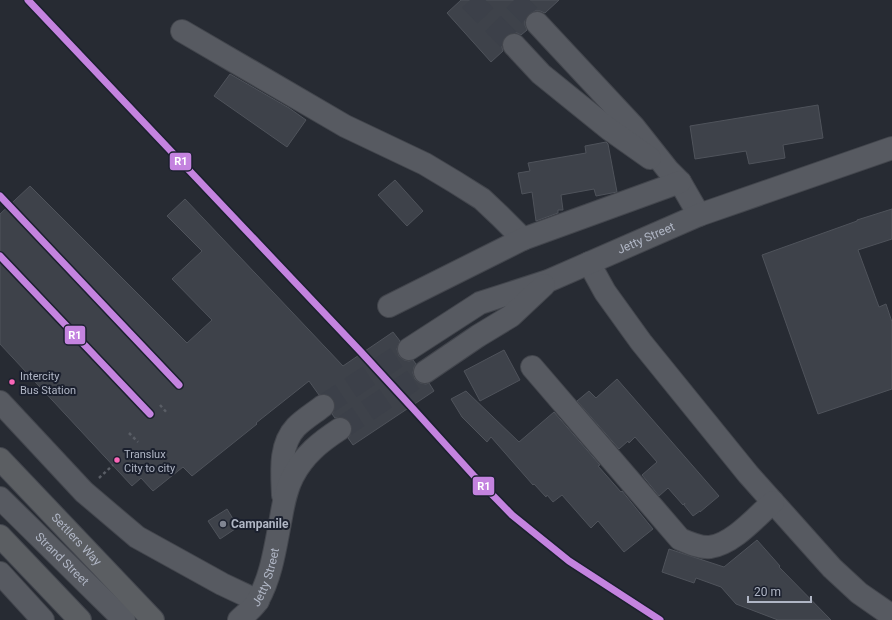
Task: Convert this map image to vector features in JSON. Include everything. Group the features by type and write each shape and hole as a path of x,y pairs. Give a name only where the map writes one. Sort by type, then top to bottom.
{"highway":[{"name":"Settlers Way","path":"0,459 153,620"},
{"path":"0,536 80,620"}],"street":[{"path":"537,23 634,126 674,176 699,216"},
{"path":"182,31 345,126 425,164 455,182 482,199 523,239"},
{"path":"514,45 541,74 610,129 674,176"},
{"name":"Jetty Street","path":"409,349 480,303 548,281 699,216 892,148"},
{"path":"388,306 523,239 674,176"},
{"path":"589,263 604,292 641,342 773,502 832,568 859,593 892,616"},
{"path":"425,372 478,336 511,316 548,281"},
{"path":"532,367 680,538 691,544 702,547 710,547 727,541 751,523 773,502"},
{"path":"0,402 84,492 137,537 222,584 258,601"},
{"name":"Jetty Street","path":"281,514 282,464 284,449 289,437 296,427 323,406"},
{"name":"Jetty Street","path":"239,620 258,601 271,567 287,489 293,476 305,458 318,444 340,429"},
{"name":"Strand Street","path":"0,498 124,620"},
{"path":"0,573 43,620"}],"path":[{"path":"160,405 168,414"},
{"path":"129,433 138,442"}],"building":[{"path":"461,0 559,0 545,13 535,11 529,14 525,20 527,30 521,35 512,33 506,36 502,42 503,51 491,62 447,13"},
{"path":"230,74 289,108 306,120 287,147 214,96"},
{"path":"818,105 823,138 783,145 785,158 749,164 746,151 695,159 690,126"},
{"path":"606,142 608,144 617,192 596,196 594,189 561,195 563,210 558,210 558,213 536,221 532,192 522,194 518,173 530,171 528,163 586,153 585,146"},
{"path":"395,180 423,211 407,226 378,195"},
{"path":"30,186 187,343 212,320 172,279 202,251 167,216 185,199 343,366 393,332 400,341 397,349 399,356 404,360 413,360 416,364 413,373 415,379 420,383 429,383 434,391 353,445 348,438 352,429 350,422 345,418 335,418 332,414 335,410 333,399 327,394 319,395 309,381 192,476 183,467 153,491 141,478 132,486 0,344 0,214"},
{"path":"892,209 892,239 858,250 879,307 886,304 892,322 892,389 818,414 762,255 857,220"},
{"path":"504,350 520,380 480,401 464,371"},
{"path":"617,379 719,496 700,512 693,516 684,505 685,503 683,505 668,488 659,496 642,475 657,462 635,437 619,449 577,401 589,391 596,398"},
{"path":"466,391 519,442 554,412 600,465 598,466 621,492 622,491 653,529 624,552 598,521 591,528 562,495 553,502 547,495 546,497 534,484 533,485 491,437 487,442 462,417 451,399"},
{"name":"Campanile","path":"227,509 238,527 220,539 208,521"},
{"path":"757,540 780,566 779,567 831,620 778,620 736,604 721,587 696,578 694,583 662,572 669,549 724,567"}],"tunnel":[{"path":"470,0 514,45"},
{"path":"514,0 537,23"},
{"path":"323,406 409,349"},
{"path":"340,429 425,372"}],"railway":[{"path":"28,0 361,352"},
{"path":"0,196 6,202"},
{"path":"417,413 488,492 530,531 584,571 660,620"}],"transit line":[{"name":"R1","path":"28,0 361,352 475,477 512,515 569,561 660,620"},
{"name":"R1","path":"0,196 179,385"},
{"name":"R1","path":"0,256 150,414"}],"place":[{"name":"Intercity Bus Station","path":"12,382"},
{"name":"Translux City to city","path":"117,460"},
{"name":"Campanile","path":"223,524"}]}
